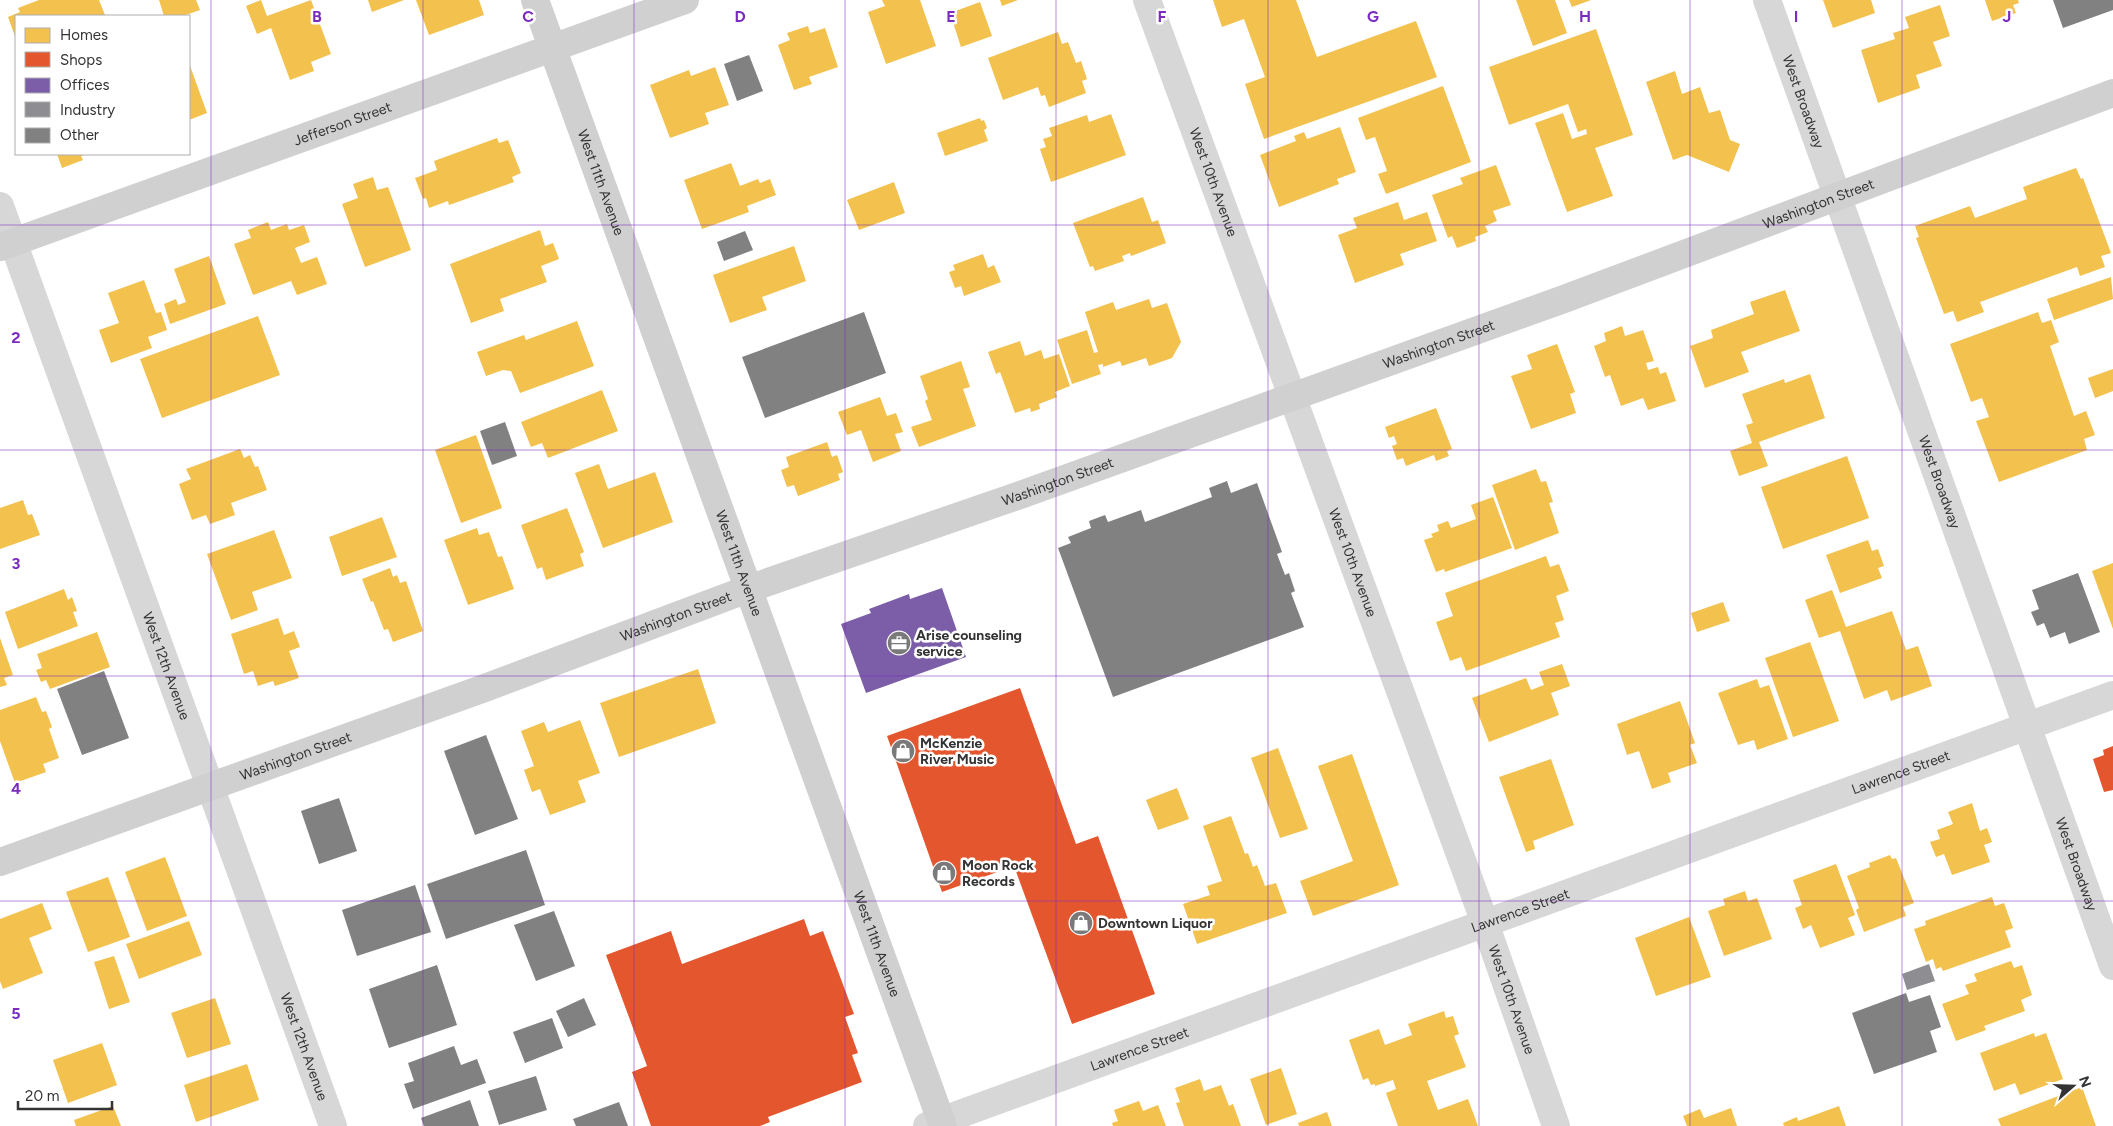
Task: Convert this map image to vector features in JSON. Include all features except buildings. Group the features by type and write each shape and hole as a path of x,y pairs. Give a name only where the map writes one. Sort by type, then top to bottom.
{"main road":[{"name":"West 11th Avenue","path":"536,0 748,589 937,1124"},
{"name":"Jefferson Street","path":"7,244 685,0"},
{"name":"Washington Street","path":"0,862 482,689 748,589 1015,497 1564,299 2113,93"}],"street":[{"name":"West 10th Avenue","path":"1147,0 1485,924 1556,1126"},
{"name":"West Broadway","path":"1767,0 2113,966"},
{"name":"West 12th Avenue","path":"0,206 7,244 210,786 333,1126"},
{"name":"Lawrence Street","path":"937,1124 2113,695"}],"place":[{"name":"Arise counseling service","path":"899,643"},
{"name":"McKenzie River Music","path":"903,751"},
{"name":"Moon Rock Records","path":"944,873"},
{"name":"Downtown Liquor","path":"1081,923"}]}
